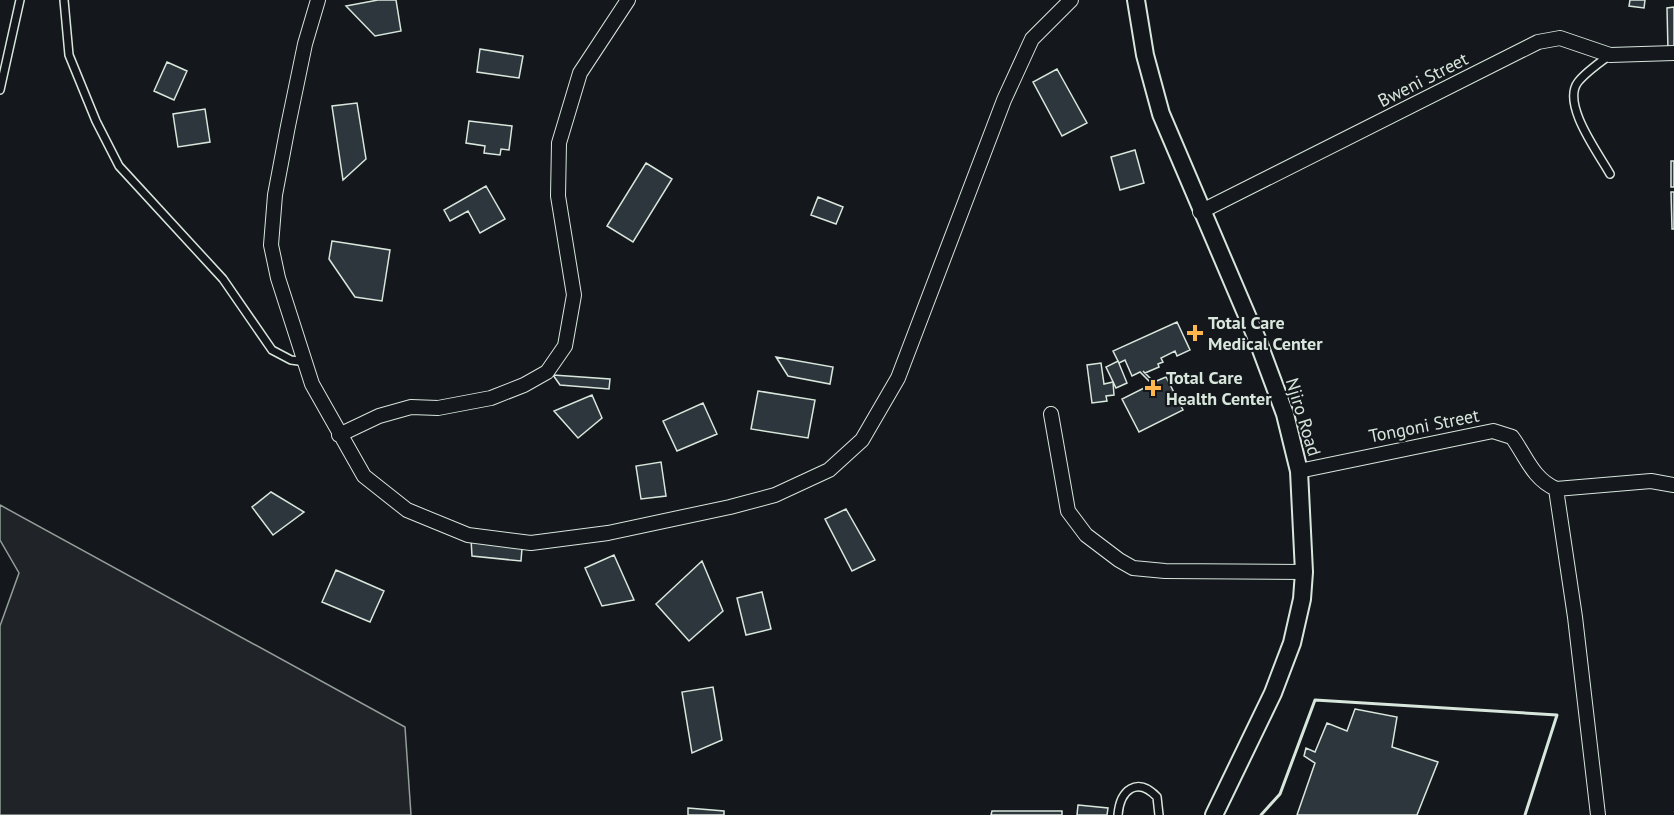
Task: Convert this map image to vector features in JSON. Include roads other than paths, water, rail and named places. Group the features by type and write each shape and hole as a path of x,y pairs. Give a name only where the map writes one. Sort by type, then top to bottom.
{"street":[{"path":"318,0 305,44 285,137 275,195 271,245 278,278 312,384 364,476 407,510 468,535 531,543 608,533 775,495 829,470 862,440 897,378 1004,100 1032,39 1071,0"},
{"path":"339,435 379,416 411,408 438,408 491,398 525,385 548,372 565,345 574,295 558,196 559,143 580,74 628,0"},
{"name":"Njiro Road","path":"1136,0 1145,54 1161,114 1200,212 1257,339 1285,414 1299,471 1304,572 1302,599 1292,643 1277,683 1214,815"},
{"name":"Bweni Street","path":"1200,212 1538,42 1560,38 1610,55 1674,53"},
{"path":"1051,414 1068,511 1086,535 1119,561 1133,568 1165,571 1304,572"},
{"name":"Tongoni Street","path":"1299,471 1375,453 1493,431 1512,436 1533,472 1545,484 1556,489"},
{"path":"1598,815 1575,617 1556,489 1651,481 1674,485"}],"lane":[{"path":"0,90 20,0"},
{"path":"64,0 69,55 96,121 119,166 223,279 272,350 291,360 306,363"},
{"path":"1610,55 1577,83 1573,99 1576,114 1610,174"},
{"path":"1118,815 1120,798 1127,790 1137,787 1150,789 1157,797 1159,815"}],"place":[{"name":"Total Care Medical Center","path":"1195,333"},
{"name":"Total Care Health Center","path":"1153,388"}]}
